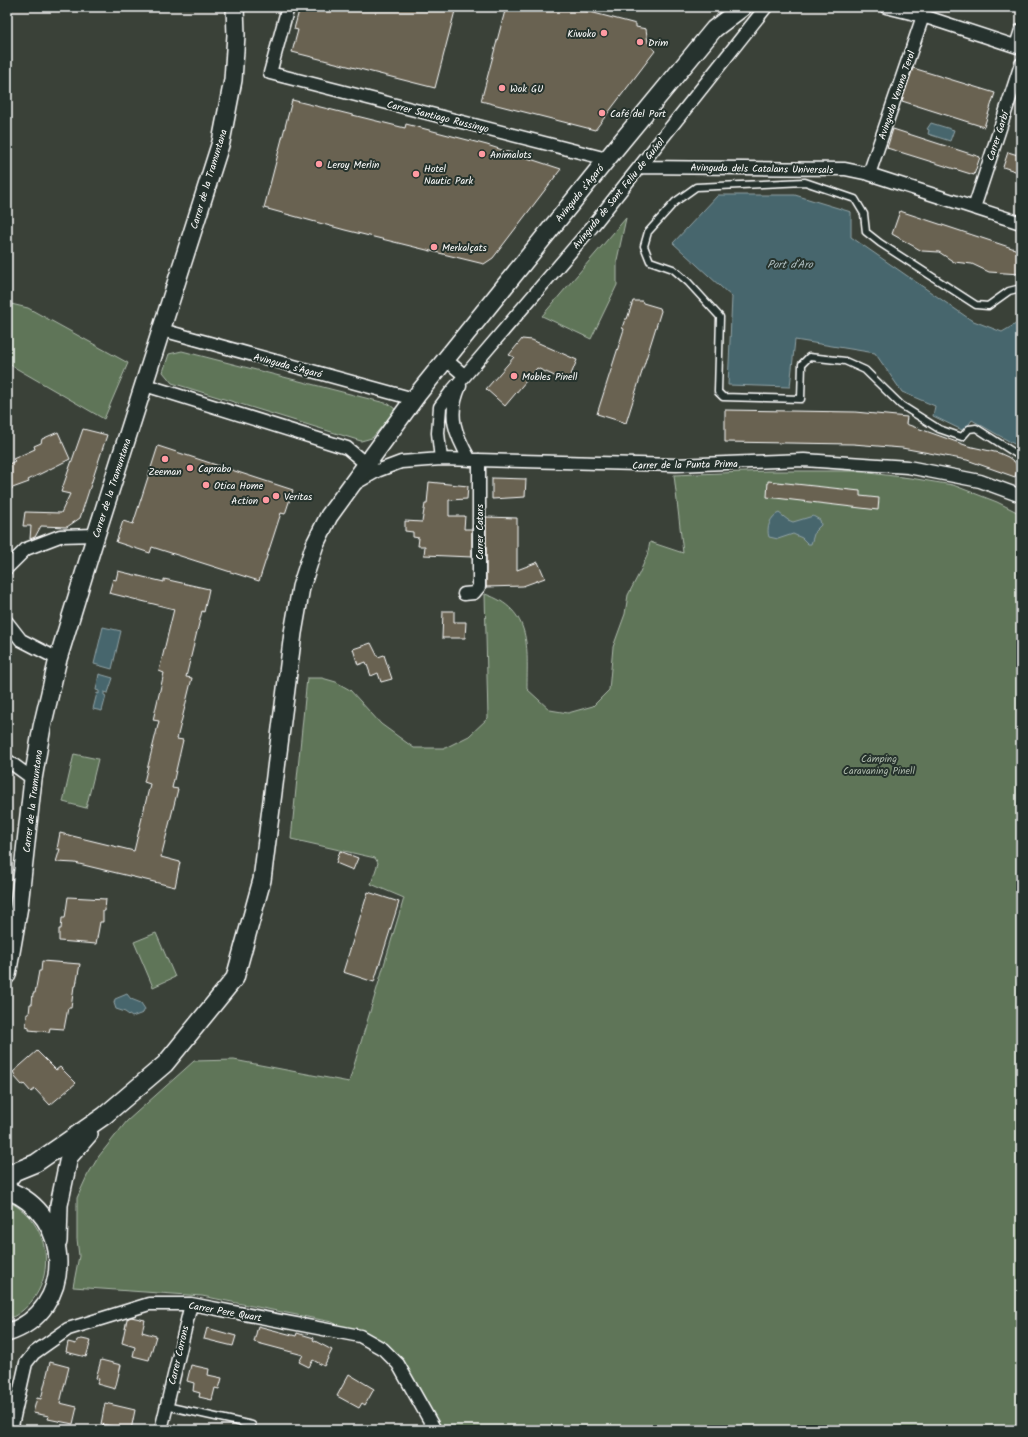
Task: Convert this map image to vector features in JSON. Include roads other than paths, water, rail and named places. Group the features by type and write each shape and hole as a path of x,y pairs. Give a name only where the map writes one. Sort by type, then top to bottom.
{"main road":[{"name":"Carrer de la Tramuntana","path":"7,975 19,906 33,779 42,727 58,659 221,142 233,80 236,35 235,7"},
{"path":"714,29 723,7"},
{"path":"714,29 744,7"},
{"name":"Avinguda s'Agaró","path":"104,1116 165,1064 235,978 262,880 292,633 302,587 315,544 329,516 445,359 714,29"},
{"path":"7,1181 14,1172 36,1163 104,1116"},
{"path":"7,1333 31,1320 47,1302 54,1288 58,1272 57,1248 59,1205 69,1157 104,1116"},
{"path":"7,1160 14,1163 36,1163"},
{"path":"7,1190 29,1202 42,1214 52,1230 57,1248"}],"street":[{"name":"Carrer Santiago Russinyo","path":"288,7 270,73 607,159"},
{"name":"Avinguda de Sant Feliu de Guíxol","path":"442,459 438,433 440,407 464,375 586,234 766,7"},
{"path":"886,7 923,16 1019,47 1021,30"},
{"name":"Avinguda Verona Terol","path":"869,174 923,16"},
{"name":"Carrer Garbí","path":"974,208 1021,64"},
{"name":"Avinguda dels Catalans Universals","path":"640,167 845,169 869,174 1021,223"},
{"name":"Avinguda s'Agaró","path":"162,330 414,399"},
{"path":"445,359 464,375"},
{"name":"Avinguda de Sant Feliu de Guíxol","path":"464,375 455,396 453,418 456,437 474,460"},
{"path":"145,385 347,448 366,464"},
{"name":"Carrer de la Punta Prima","path":"350,486 377,471 401,462 442,459 676,466 804,460 900,466 980,481 1021,496"},
{"name":"Carrer Catars","path":"464,594 474,593 479,587 474,460"},
{"path":"7,568 26,549 60,536 96,535"},
{"path":"7,622 21,640 58,659"},
{"path":"7,760 33,779"},
{"name":"Carrer Pere Quart","path":"11,1430 26,1363 34,1353 68,1328 149,1304 191,1304 360,1336 383,1349 398,1364 435,1430"},
{"name":"Carrer Corrons","path":"161,1430 191,1304"}],"lane":[{"path":"1021,288 1008,291 988,306 976,305 866,232 864,214 855,199 805,182 696,187 675,202 648,232 644,246 650,261 673,269 688,282 720,317 718,392 723,397 801,399 802,364 809,357 844,361 866,370 901,405 939,429 962,437 969,429 976,428 1021,457"},
{"path":"166,1406 252,1424"}],"water":[{"path":"931,123 954,130 950,141 928,134 929,130 927,129"},
{"name":"Port d'Aro","path":"718,195 795,195 851,212 851,237 971,320 1002,332 1021,321 1021,448 972,420 964,431 933,416 935,406 902,392 875,353 795,340 790,387 728,385 732,297 673,243"},
{"path":"779,513 793,522 813,516 820,520 821,525 815,531 811,544 808,544 802,538 793,534 778,539 769,537 768,530 771,520"},
{"path":"103,627 121,631 112,669 94,664"},
{"path":"99,674 113,678 108,693 104,692 104,695 106,696 102,711 93,709 97,693 99,694 99,691 96,690"},
{"path":"127,994 131,999 141,1003 145,1009 143,1013 132,1017 125,1012 116,1009 114,1003 115,999"}],"place":[{"name":"Kiwoko","path":"604,33"},
{"name":"Drim","path":"640,42"},
{"name":"Wok GU","path":"502,88"},
{"name":"Café del Port","path":"602,113"},
{"name":"Animalots","path":"482,154"},
{"name":"Leroy Merlin","path":"319,164"},
{"name":"Hotel Nautic Park","path":"416,174"},
{"name":"Merkalçats","path":"434,247"},
{"name":"Mobles Pinell","path":"514,376"},
{"name":"Zeeman","path":"165,459"},
{"name":"Caprabo","path":"190,468"},
{"name":"Otica Home","path":"206,485"},
{"name":"Veritas","path":"276,496"},
{"name":"Action","path":"266,500"}],"park label":[{"name":"Càmping Caravaning Pinell","path":"879,764"}]}
